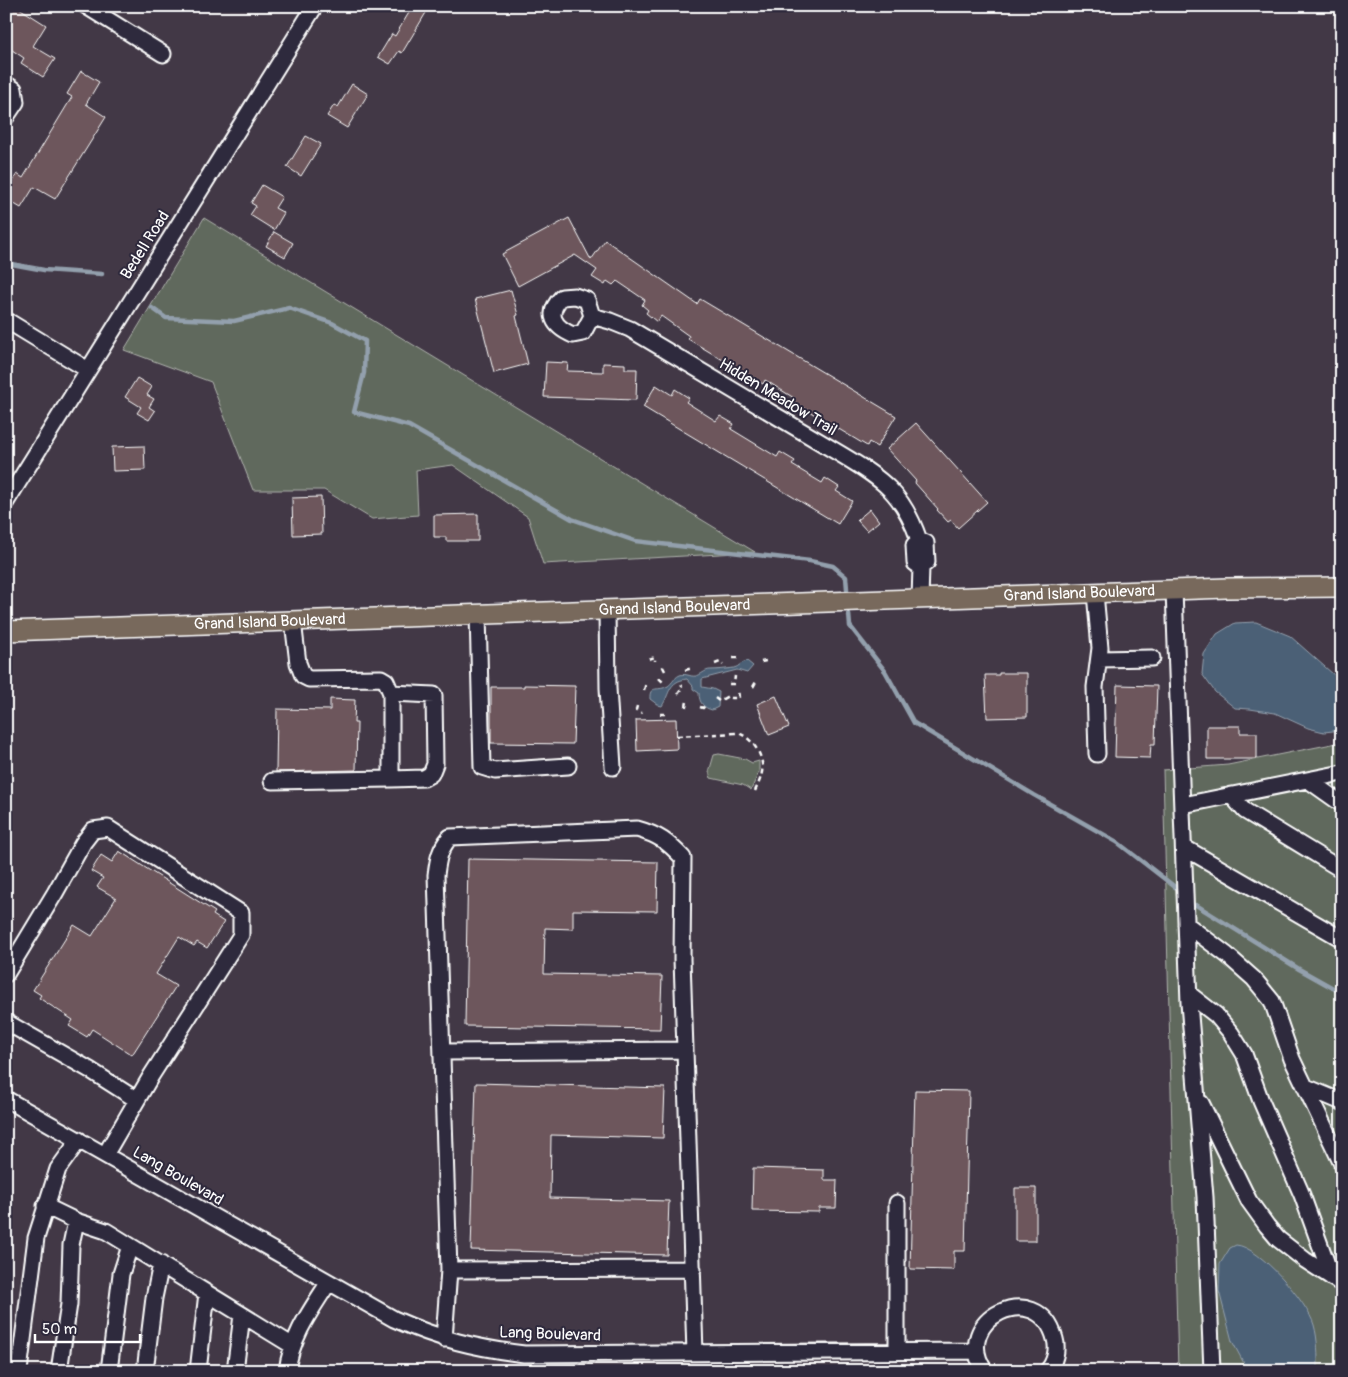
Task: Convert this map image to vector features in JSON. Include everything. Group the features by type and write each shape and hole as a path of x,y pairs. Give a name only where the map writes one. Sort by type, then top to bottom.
{"main road":[{"name":"Grand Island Boulevard","path":"6,631 1174,590 1342,586"}],"street":[{"path":"86,6 163,54"},
{"name":"Bedell Road","path":"6,502 315,6"},
{"path":"6,84 14,89 16,102 6,117"},
{"name":"Hidden Meadow Trail","path":"592,316 610,320 630,329 873,474 896,495 913,522 919,540 926,543 928,562 921,567 920,599"},
{"path":"6,320 88,370"},
{"path":"1174,590 1189,994 1205,1197 1212,1371"},
{"path":"1095,593 1100,648 1095,687 1097,754"},
{"path":"607,610 608,688 613,766"},
{"path":"478,614 482,767 495,771 568,766"},
{"path":"293,621 298,663 303,676 309,679 381,678 386,681 391,693 391,779"},
{"path":"1099,659 1152,658"},
{"path":"272,781 424,778 431,774 435,764 434,695 391,693"},
{"path":"1183,806 1342,773"},
{"path":"1308,780 1342,804"},
{"path":"1231,795 1245,810 1342,870"},
{"path":"6,974 55,893 83,842 93,830 108,828 241,913 241,935 137,1100 105,1155"},
{"path":"444,1339 448,1270 436,875 442,846 450,837 637,829 655,834 667,841 683,858 682,959 695,1353"},
{"path":"1184,848 1342,939"},
{"path":"1186,924 1247,973 1272,1001 1292,1059 1342,1164"},
{"path":"1189,994 1216,1015 1244,1054 1261,1101 1337,1281"},
{"path":"6,1022 90,1070 137,1100"},
{"path":"442,1052 685,1050"},
{"path":"1306,1087 1342,1102"},
{"path":"1197,1095 1249,1201 1278,1239 1337,1281"},
{"name":"Lang Boulevard","path":"6,1099 394,1319 444,1339 491,1350 524,1354 977,1351"},
{"path":"19,1371 36,1238 58,1169 79,1140"},
{"path":"897,1203 897,1352"},
{"path":"45,1206 76,1221 106,1231 293,1346"},
{"path":"59,1371 69,1304 71,1245 76,1221"},
{"path":"109,1371 121,1274 130,1246"},
{"path":"145,1371 160,1264"},
{"path":"448,1270 692,1269"},
{"path":"287,1371 296,1336 328,1282"},
{"path":"198,1371 207,1293"},
{"path":"985,1371 977,1351 978,1337 984,1324 994,1314 1013,1307 1029,1309 1041,1315 1053,1330 1056,1355 1047,1371"},
{"path":"234,1371 242,1315"}],"path":[{"path":"649,659 654,656 655,661"},
{"path":"734,658 739,658"},
{"path":"760,662 766,661 766,665"},
{"path":"715,664 720,662 723,665"},
{"path":"665,663 663,667 665,671"},
{"path":"685,670 693,668"},
{"path":"729,684 734,684 735,676"},
{"path":"659,678 664,683"},
{"path":"753,687 756,682"},
{"path":"644,690 646,684"},
{"path":"678,694 683,687 681,685"},
{"path":"715,698 718,700 728,696 730,698 739,698 738,689"},
{"path":"686,708 687,701"},
{"path":"700,707 702,708 706,705"},
{"path":"637,706 636,710 642,713"},
{"path":"660,714 666,714"},
{"path":"677,736 738,733 744,735 752,744 762,762 762,770 755,791"}],"green space":[{"path":"204,218 755,552 543,564 528,517 453,465 416,470 418,515 372,519 324,490 253,490 211,382 124,350"},
{"path":"1342,742 1342,1371 1178,1371 1163,770 1228,765"},
{"path":"719,754 745,759 752,763 759,761 759,772 751,790 743,785 711,778 709,772 714,755"}],"water":[{"path":"1256,622 1290,636 1342,682 1342,730 1324,732 1308,728 1275,713 1235,708 1215,692 1202,674 1204,654 1217,634 1235,623"},
{"path":"747,661 753,666 747,673 737,670 702,679 702,687 719,692 718,707 712,710 702,704 699,693 693,689 693,686 687,679 676,682 673,685 662,706 650,699 653,690 668,686 680,675 696,676 708,670 734,668"},
{"path":"1236,1245 1246,1248 1269,1265 1303,1303 1314,1325 1318,1348 1318,1371 1248,1371 1232,1341 1219,1291 1220,1264 1230,1248"}],"building":[{"path":"6,6 16,6 46,25 33,46 55,59 43,77 21,63 24,58 6,46"},
{"path":"413,6 419,6 427,11 402,53 399,51 390,64 378,57 392,34 395,36"},
{"path":"81,71 99,82 86,104 106,117 55,199 34,187 21,208 6,199 6,191 17,174 23,178 72,97 67,94"},
{"path":"352,84 368,94 347,128 327,116 334,105 338,107"},
{"path":"306,136 321,144 301,176 287,167"},
{"path":"262,185 282,197 275,208 284,213 274,230 250,215 256,206 251,203"},
{"path":"569,218 591,260 605,240 697,304 700,299 896,416 877,447 869,442 867,446 792,401 794,398 765,380 763,384 688,339 689,336 661,316 657,322 646,313 648,310 642,305 645,300 617,281 613,285 607,281 605,285 592,277 597,270 575,255 518,286 502,254"},
{"path":"274,232 293,243 285,257 266,246"},
{"path":"511,290 528,364 494,373 475,299"},
{"path":"546,362 568,363 567,371 603,372 603,363 625,364 625,369 637,369 636,400 544,397"},
{"path":"137,378 152,387 147,395 154,399 149,407 155,411 149,420 137,413 141,407 125,397"},
{"path":"656,385 672,395 675,389 689,398 686,402 716,421 720,416 734,424 731,429 777,457 780,452 795,461 792,465 822,483 825,478 839,487 836,491 852,501 838,524 643,407"},
{"path":"916,423 987,502 958,528 951,520 948,522 937,510 915,483 916,481 887,449"},
{"path":"144,446 145,470 113,471 112,447"},
{"path":"321,497 322,534 293,535 292,498"},
{"path":"870,509 879,521 867,531 857,520"},
{"path":"478,514 478,541 446,541 446,537 434,537 434,515"},
{"path":"999,673 1027,673 1027,717 987,718 985,675 999,675"},
{"path":"524,685 575,686 573,744 491,743 491,687 524,687"},
{"path":"1117,685 1157,686 1155,744 1151,744 1150,758 1115,757"},
{"path":"776,696 789,727 769,735 757,704"},
{"path":"330,699 355,700 354,723 357,723 356,770 276,772 277,709 330,710"},
{"path":"676,719 677,749 637,751 636,720"},
{"path":"1207,726 1240,726 1240,733 1257,733 1257,759 1207,759"},
{"path":"119,851 215,912 213,915 224,922 207,948 197,942 194,946 179,937 156,974 176,986 132,1055 92,1029 87,1037 69,1026 73,1020 39,998 41,995 33,990 74,925 92,936 116,898 97,887 103,878 91,871 101,855 112,862"},
{"path":"468,859 658,862 657,911 573,910 573,929 545,928 544,974 662,976 660,1029 465,1026"},
{"path":"476,1083 665,1088 663,1138 551,1135 550,1198 669,1201 667,1255 471,1250"},
{"path":"915,1090 969,1091 965,1251 954,1251 954,1270 910,1269"},
{"path":"753,1168 824,1170 824,1180 837,1180 836,1208 819,1208 819,1212 752,1211"},
{"path":"1015,1188 1036,1188 1036,1241 1015,1241"}],"waterway":[{"path":"6,263 44,270 102,274"},
{"path":"152,308 166,318 234,321 289,308 332,323 365,341 364,373 354,412 409,426 572,519 635,541 810,561 833,566 846,577 847,589"},
{"path":"849,614 850,626 885,671 914,723 1117,842 1175,887"},
{"path":"1196,905 1299,969 1342,993"}]}
